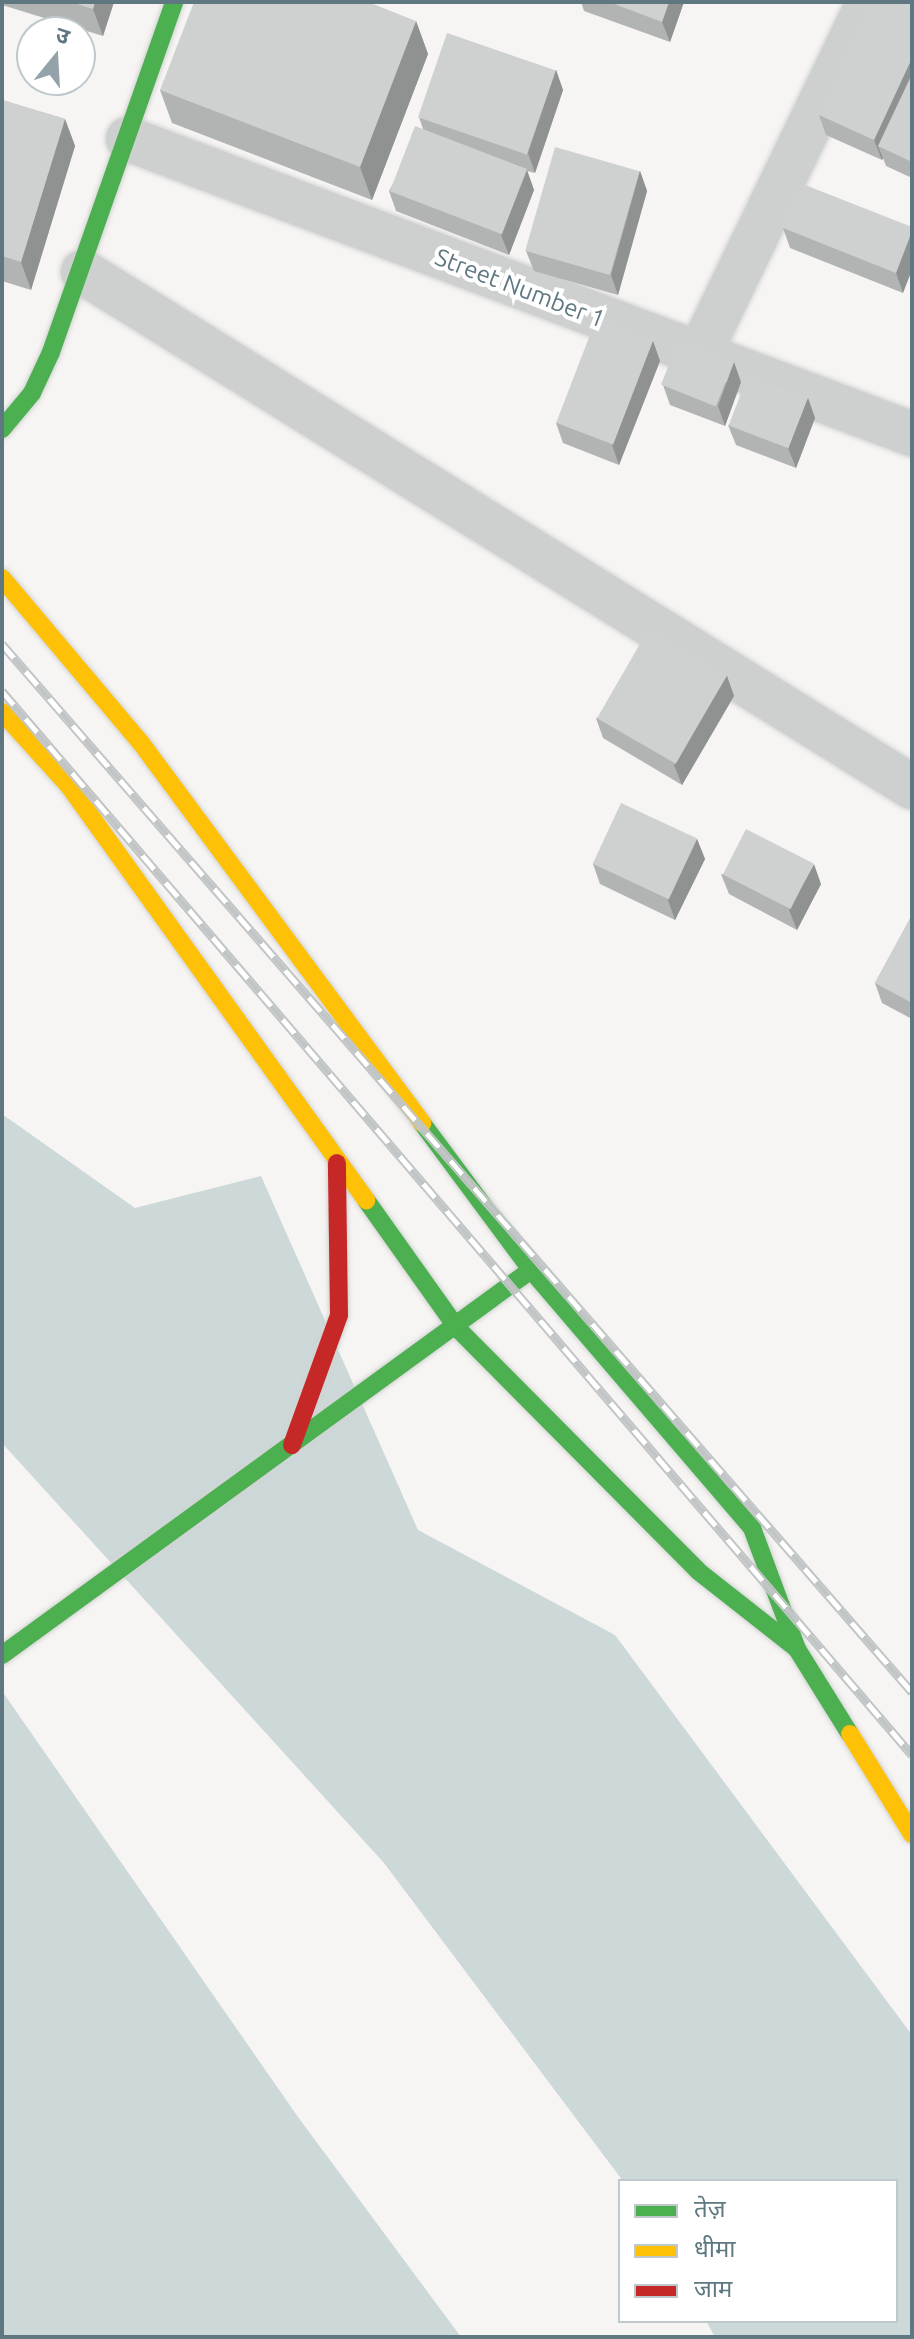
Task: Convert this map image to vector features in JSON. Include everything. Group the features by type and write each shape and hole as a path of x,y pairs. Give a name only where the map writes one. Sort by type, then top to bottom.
{"main road":[{"path":"2,429 32,393 83,272 174,2"},
{"path":"2,578 141,743 531,1270 752,1528 797,1649 912,1834"},
{"path":"2,712 69,786 457,1328 698,1571 797,1649"},
{"path":"291,1448 339,1315 336,1159"},
{"path":"2,1655 234,1492 531,1270"}],"street":[{"path":"699,355 869,2"},
{"name":"Street Number 1","path":"128,139 912,434"},
{"path":"83,272 912,787"}],"shaded area":[{"path":"2,1114 135,1208 261,1176 418,1530 615,1635 912,2035 912,2337 715,2337 707,2323 898,2323 898,2179 621,2179 384,1863 2,1443"},
{"path":"2,1691 298,2117 461,2337 2,2337"}],"building":[{"path":"71,2 95,2 93,9"},
{"path":"194,2 368,2 416,21 360,167 160,90"},
{"path":"609,2 669,2 662,22"},
{"path":"871,2 912,2 912,58 874,140 819,115"},
{"path":"447,33 556,70 527,155 418,117"},
{"path":"912,74 912,162 878,146"},
{"path":"2,100 65,119 21,262 2,256"},
{"path":"415,126 527,169 502,234 390,191"},
{"path":"555,147 640,171 610,275 525,251"},
{"path":"800,183 912,227 896,273 783,228"},
{"path":"596,319 653,341 613,444 556,423"},
{"path":"679,340 734,362 716,407 661,385"},
{"path":"748,375 808,398 788,448 729,425"},
{"path":"648,630 727,676 676,764 597,718"},
{"path":"621,803 697,838 669,899 593,864"},
{"path":"746,829 814,864 791,909 723,874"},
{"path":"912,915 912,1003 875,983"}],"railway":[{"path":"2,644 912,1692"},
{"path":"2,691 912,1755"}],"traffic: fast":[{"path":"2,429 32,393 51,352 174,2"},
{"path":"422,1123 531,1270 752,1528 797,1649 850,1734"},
{"path":"366,1200 457,1328 698,1571 796,1648"},
{"path":"2,1655 531,1270"}],"traffic: slow":[{"path":"2,578 141,743 422,1123"},
{"path":"2,712 69,786 366,1200"},
{"path":"850,1734 912,1834"}],"traffic: jam":[{"path":"292,1445 339,1315 337,1163"}]}
